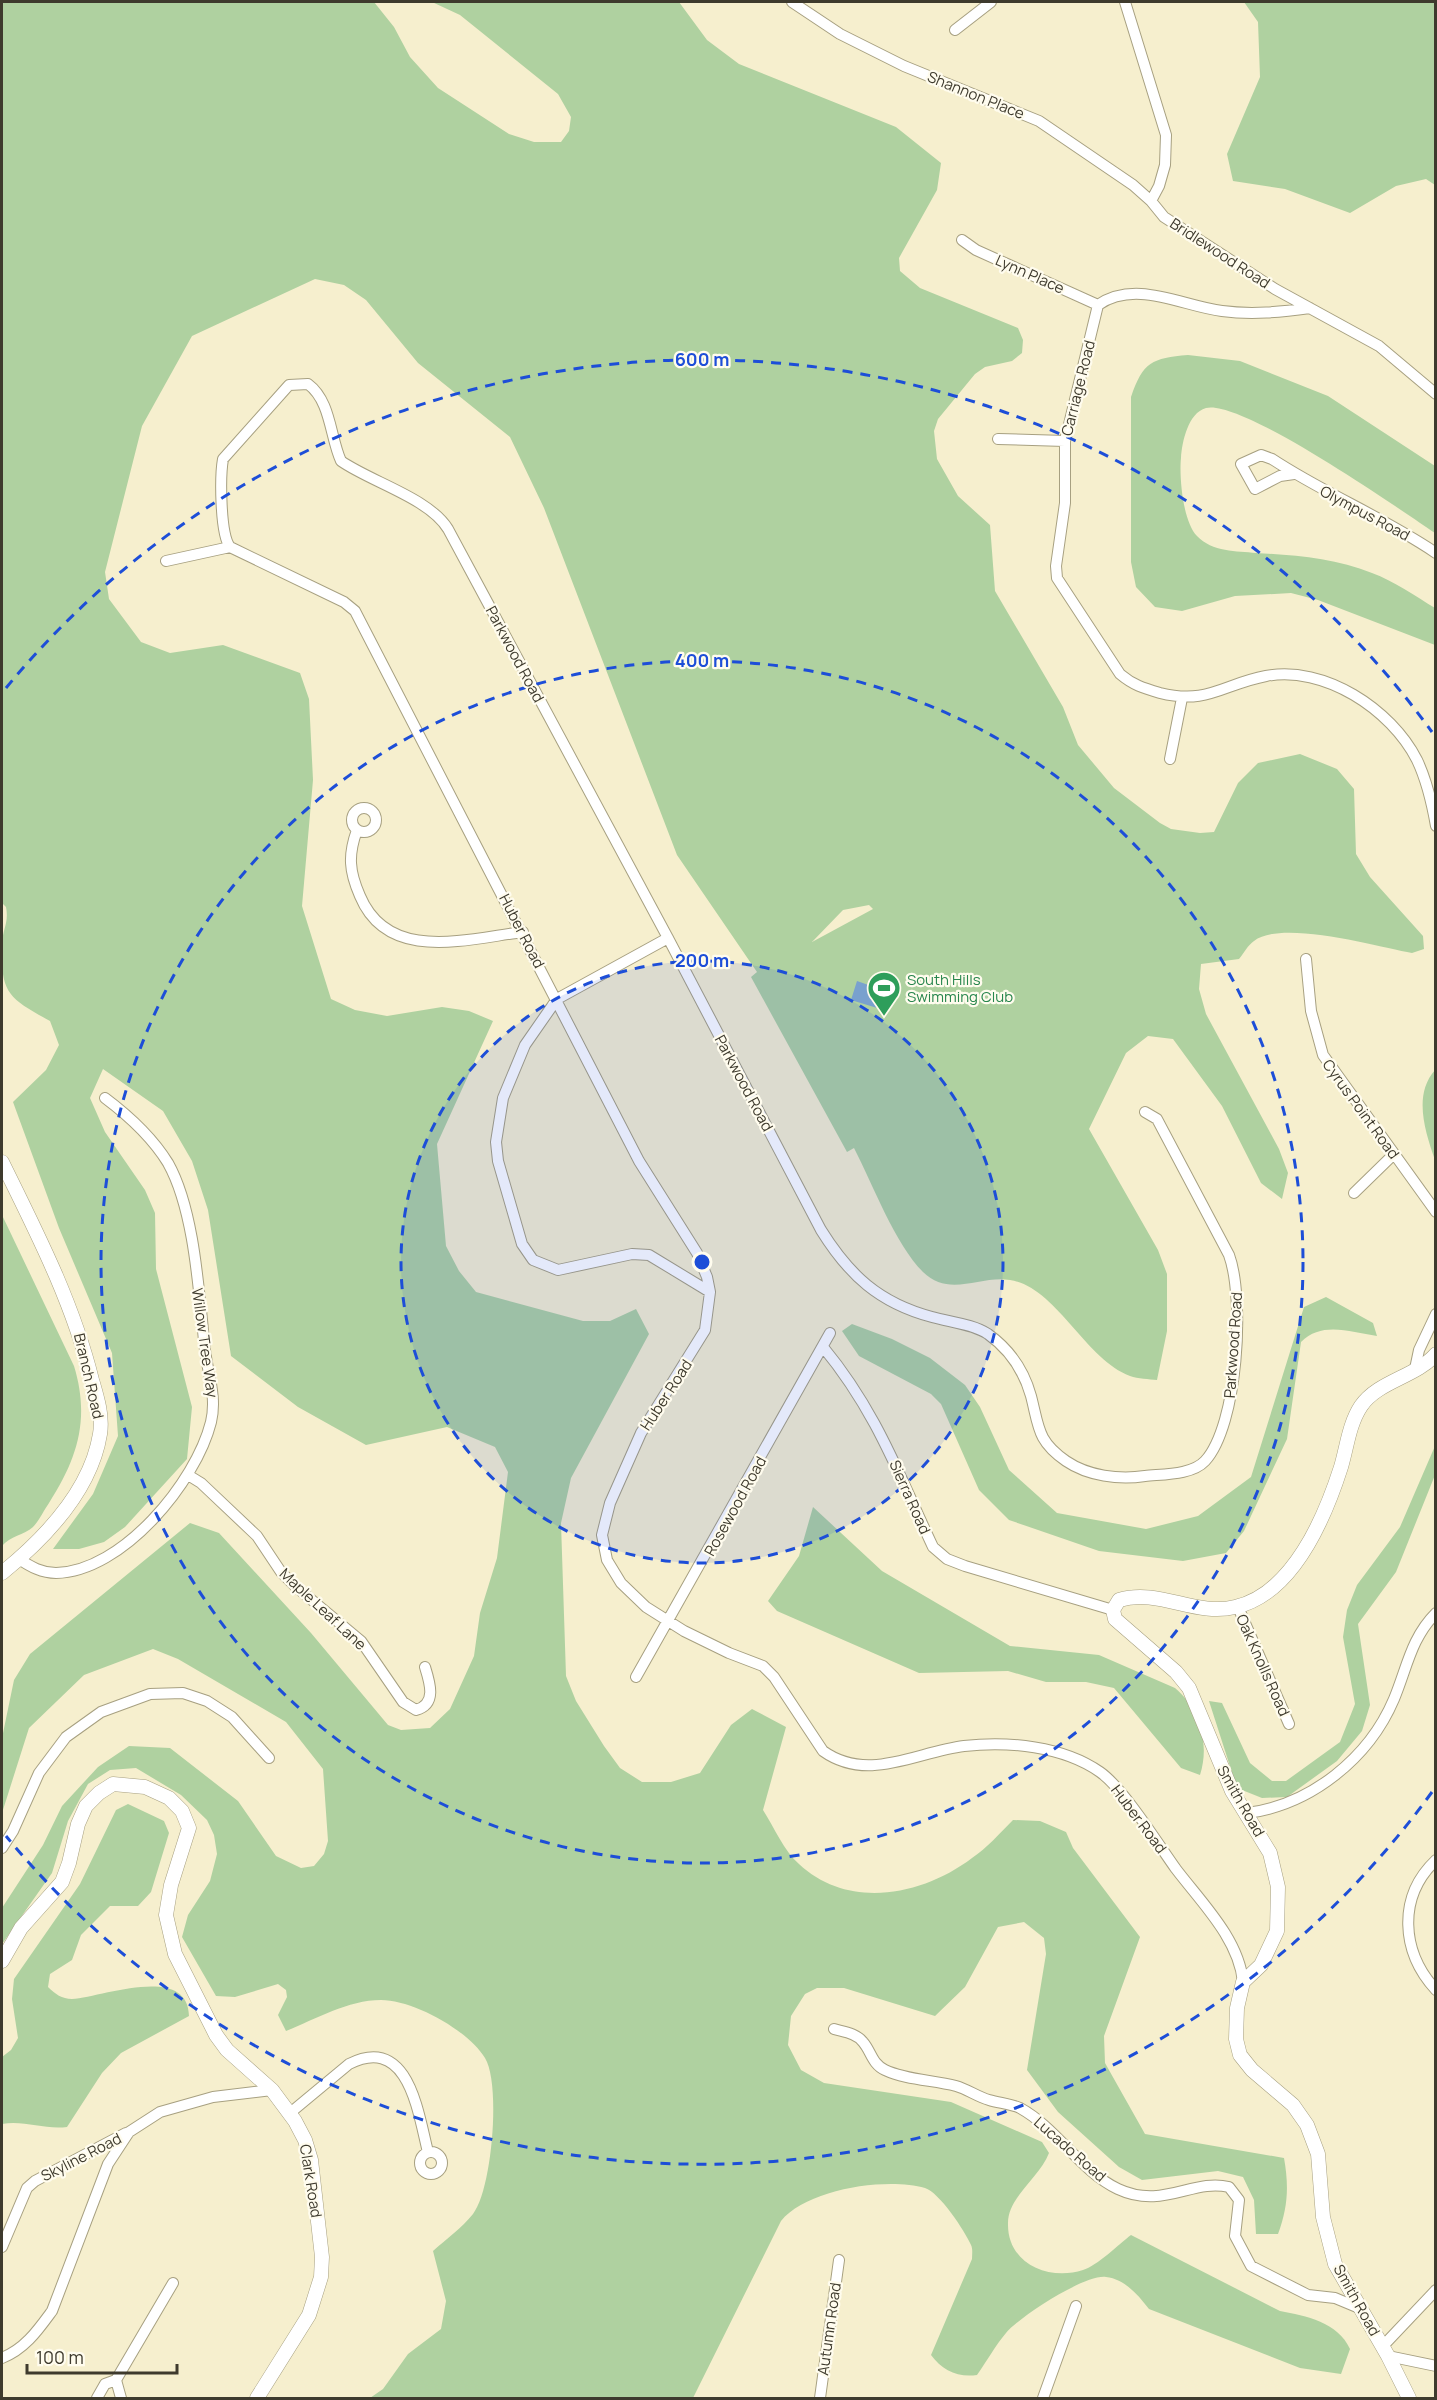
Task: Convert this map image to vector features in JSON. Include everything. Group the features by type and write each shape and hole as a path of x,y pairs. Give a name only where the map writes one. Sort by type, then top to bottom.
{"street":[{"name":"Shannon Place","path":"792,2 840,34 904,66 1039,121 1133,185 1151,201"},
{"path":"955,30 991,2"},
{"path":"1125,2 1166,135 1165,165 1160,186 1151,201"},
{"name":"Bridlewood Road","path":"1151,201 1164,217 1275,289 1379,346 1436,394"},
{"name":"Lynn Place","path":"962,240 976,250 1098,305"},
{"path":"1098,305 1110,297 1134,292 1222,311 1273,313 1310,308"},
{"name":"Carriage Road","path":"1098,305 1065,441 1065,503 1056,566 1057,578 1120,674 1134,686 1182,698"},
{"name":"Parkwood Road","path":"230,548 225,536 221,470 223,459 290,385 308,384 322,399 340,461 442,518 668,938 821,1230 841,1262 862,1282 891,1302 926,1315 986,1332 1020,1367 1031,1396 1037,1427 1048,1446 1068,1462 1100,1475 1120,1478 1192,1470 1204,1462 1215,1448 1229,1405 1235,1359 1238,1303 1236,1273 1230,1255 1157,1119 1145,1112"},
{"path":"998,439 1065,441"},
{"name":"Olympus Road","path":"1294,474 1280,476 1255,489 1241,464 1261,455 1349,505 1380,518 1436,553"},
{"path":"166,561 230,548"},
{"name":"Huber Road","path":"230,548 344,602 355,611 523,932 639,1161 697,1253 710,1292 705,1330 641,1433 610,1503 602,1534 607,1560 621,1583 646,1607 670,1622 729,1653 763,1666 774,1677 823,1751 844,1762 859,1766 878,1766 962,1746 1001,1744 1041,1749 1065,1756 1100,1772 1121,1794 1221,1929 1237,1954 1243,1982"},
{"path":"1170,759 1182,698 1208,695 1266,676 1302,675 1324,681 1357,697 1392,726 1417,760 1430,793 1436,826"},
{"path":"357,830 350,851 353,881 366,910 385,930 402,938 438,943 523,932"},
{"path":"668,938 557,999 525,1045 503,1098 496,1142 498,1161 522,1244 532,1260 558,1270 632,1254 650,1255 710,1292"},
{"name":"Cyrus Point Road","path":"1306,959 1311,1011 1323,1055 1436,1212"},
{"name":"Willow Tree Way","path":"19,1559 35,1569 55,1573 81,1570 104,1560 135,1537 188,1475 211,1423 214,1391 206,1353 193,1251 179,1188 158,1148 128,1115 105,1098"},
{"path":"1354,1193 1394,1154"},
{"name":"Branch Road","path":"2,1162 45,1249 81,1336 99,1408 101,1432 93,1461 57,1519 19,1559 2,1573"},
{"path":"1415,1369 1419,1350 1436,1314"},
{"name":"Rosewood Road","path":"636,1677 670,1622 830,1333"},
{"name":"Sierra Road","path":"824,1347 852,1381 877,1424 933,1547 947,1559 965,1566 1113,1610"},
{"path":"1113,1610 1119,1600 1134,1595 1153,1595 1216,1610 1238,1607 1265,1593 1287,1573 1307,1548 1323,1519 1342,1466 1353,1423 1362,1405 1374,1393 1436,1354"},
{"name":"Maple Leaf Lane","path":"188,1475 201,1483 257,1536 281,1572 295,1586 361,1641 403,1702 416,1710 424,1708 430,1700 431,1686 425,1667"},
{"name":"Oak Knolls Road","path":"1238,1607 1289,1724"},
{"name":"Smith Road","path":"1113,1610 1115,1619 1176,1672 1189,1688 1216,1758 1232,1791 1270,1853 1278,1887 1277,1931 1261,1965 1243,1982 1236,2024 1236,2039 1240,2055 1252,2070 1293,2104 1308,2125 1318,2154 1323,2217 1335,2264 1409,2398"},
{"path":"1247,1814 1274,1808 1347,1767 1379,1729 1394,1699 1411,1646 1436,1613"},
{"path":"2,1848 39,1773 66,1737 101,1712 150,1694 183,1694 207,1701 232,1717 269,1758"},
{"name":"Clark Road","path":"2,1961 21,1928 62,1882 86,1806 99,1792 113,1784 145,1787 169,1798 182,1811 189,1828 171,1884 166,1916 175,1954 216,2035 227,2050 272,2090 290,2113 305,2140 311,2160 322,2257 321,2277 309,2315 257,2398"},
{"path":"1436,1860 1415,1889 1407,1918 1411,1952 1425,1978 1436,1990"},
{"name":"Lucado Road","path":"834,2030 853,2034 863,2041 873,2060 881,2068 892,2073 958,2087 987,2100 1017,2107 1038,2119 1117,2189 1144,2198 1183,2193 1219,2184 1229,2187 1239,2200 1235,2236 1251,2266 1308,2295 1335,2298 1359,2308"},
{"path":"290,2113 349,2064 360,2058 382,2060 396,2066 407,2077 413,2091 428,2152"},
{"name":"Skyline Road","path":"2,2247 27,2188 35,2181 129,2132 160,2112 213,2097 272,2090"},
{"name":"Skyline Road","path":"2,2358 16,2352 37,2331 52,2311 63,2288 108,2164 129,2132"},
{"name":"Autumn Road","path":"820,2398 839,2260"},
{"path":"97,2398 105,2384 116,2380 173,2283"},
{"path":"1436,2290 1385,2352 1436,2366"},
{"path":"1043,2398 1076,2306"},
{"path":"116,2380 121,2398"}],"green space":[{"path":"2,2 374,2 394,27 410,57 438,88 509,134 534,142 561,142 569,131 571,117 558,94 460,15 432,2 679,2 707,40 739,64 896,127 941,163 937,190 899,258 900,271 920,288 1018,328 1023,340 1022,353 1012,361 985,367 975,374 938,419 934,431 937,459 958,496 990,525 995,591 1063,707 1078,745 1114,788 1160,823 1171,829 1200,833 1214,832 1238,783 1258,763 1300,754 1337,769 1354,789 1356,854 1370,877 1423,936 1424,949 1412,953 1331,936 1285,933 1267,935 1254,941 1239,959 1201,964 1199,989 1206,1014 1279,1149 1288,1173 1282,1199 1261,1183 1222,1106 1173,1039 1148,1036 1126,1053 1089,1129 1158,1250 1167,1274 1167,1331 1157,1380 1133,1377 1114,1367 1084,1340 1056,1309 1027,1285 999,1279 954,1285 943,1284 923,1272 913,1260 885,1213 854,1148 847,1152 751,977 757,972 677,855 544,508 510,437 418,363 366,300 344,285 315,279 192,336 142,426 105,572 109,599 141,642 170,653 223,645 300,673 309,699 313,780 302,906 331,999 355,1010 387,1016 442,1007 469,1011 493,1021 437,1144 446,1246 459,1271 476,1292 583,1321 610,1321 636,1309 649,1334 571,1478 561,1523 566,1676 576,1701 604,1746 620,1768 642,1782 671,1782 700,1773 731,1725 752,1709 786,1727 763,1810 794,1859 818,1879 840,1888 862,1892 885,1892 908,1889 931,1881 978,1854 1013,1820 1040,1821 1066,1832 1073,1848 1140,1937 1104,2036 1105,2063 1145,2134 1284,2158 1287,2196 1278,2234 1256,2234 1254,2200 1243,2177 1218,2171 1142,2180 1119,2167 1058,2112 1027,2070 1046,1954 1044,1938 1024,1922 998,1927 965,1987 935,2016 844,1988 817,1988 805,1994 791,2016 788,2045 801,2070 824,2083 951,2102 1042,2142 1049,2153 1045,2162 1013,2204 1008,2223 1015,2249 1022,2259 1032,2266 1057,2273 1083,2270 1101,2260 1131,2235 1280,2311 1310,2318 1329,2326 1338,2332 1350,2349 1341,2374 1300,2368 1149,2309 1125,2284 1106,2277 1083,2282 1024,2317 1006,2333 977,2375 951,2372 931,2355 972,2259 972,2247 951,2213 931,2191 909,2185 890,2184 848,2188 828,2194 793,2210 781,2221 693,2398 370,2398 383,2389 408,2354 441,2329 446,2301 433,2251 473,2214 480,2201 489,2161 493,2090 485,2058 466,2037 439,2018 394,2001 356,2003 286,2031 278,2015 287,1997 286,1990 278,1984 235,1997 216,1996 182,1937 188,1915 210,1881 217,1854 214,1835 207,1820 181,1795 136,1768 110,1770 88,1784 68,1821 52,1873 2,1944 2,1908 43,1845 62,1806 98,1767 129,1746 170,1748 238,1801 276,1856 301,1868 314,1866 324,1854 328,1841 323,1769 286,1722 178,1659 153,1649 84,1675 29,1728 2,1813 2,1738 14,1680 30,1654 190,1523 219,1533 311,1633 388,1725 401,1730 430,1728 450,1709 474,1656 480,1613 497,1558 508,1472 495,1447 447,1427 366,1445 298,1407 231,1356 208,1210 192,1161 163,1111 103,1069 90,1098 105,1132 145,1190 155,1213 156,1269 192,1407 187,1459 125,1527 104,1542 79,1549 53,1549 93,1494 118,1436 112,1353 59,1228 13,1102 46,1070 59,1045 50,1021 16,1000 5,984 2,943 7,913 2,903","holes":["869,905 873,909 812,942 843,910"]},
{"path":"1244,2 1435,2 1435,185 1426,179 1396,186 1350,213 1285,189 1233,181 1227,154 1260,77 1258,22"},
{"path":"1188,355 1240,361 1328,396 1435,466 1435,533 1285,437 1252,420 1225,410 1206,408 1195,416 1187,429 1182,451 1181,487 1188,521 1203,541 1225,550 1300,556 1329,561 1380,576 1435,608 1435,645 1318,600 1291,593 1235,596 1182,611 1155,607 1136,587 1131,562 1131,397 1140,376 1150,364 1157,360"},
{"path":"1435,1070 1435,1160 1425,1125 1423,1102 1428,1080"},
{"path":"2,1215 74,1366 79,1385 81,1420 74,1454 59,1486 39,1519 33,1527 2,1546"},
{"path":"1326,1297 1373,1323 1377,1336 1327,1330 1309,1336 1301,1342 1287,1439 1244,1531 1226,1553 1183,1561 1099,1551 1009,1520 979,1490 941,1404 931,1394 859,1356 842,1331 852,1324 892,1339 930,1358 965,1385 980,1407 1009,1470 1057,1513 1146,1529 1198,1516 1251,1477 1304,1307"},
{"path":"1435,1446 1435,1475 1396,1572 1358,1624 1370,1705 1362,1731 1337,1761 1287,1797 1262,1798 1237,1788 1209,1701 1222,1703 1250,1763 1272,1781 1286,1781 1340,1742 1355,1704 1343,1637 1347,1610 1357,1585 1400,1527"},
{"path":"813,1507 882,1571 1010,1646 1099,1655 1175,1688 1191,1706 1201,1728 1204,1751 1200,1775 1181,1768 1114,1688 1086,1682 1046,1682 1008,1671 919,1673 777,1611 768,1601 799,1556"},
{"path":"128,1804 164,1821 169,1833 151,1892 138,1906 110,1906 81,1935 72,1960 50,1974 48,1987 59,1996 72,1999 141,1987 159,1987 175,1991 185,2000 189,2016 121,2053 102,2073 67,2127 2,2124 2,2057 11,2050 18,2038 12,1999 14,1979 80,1884 116,1810"}],"water":[{"path":"882,973 897,978 887,1011 851,1000 857,981 877,988"}],"place":[{"name":"South Hills Swimming Club","path":"884,1017"}]}
